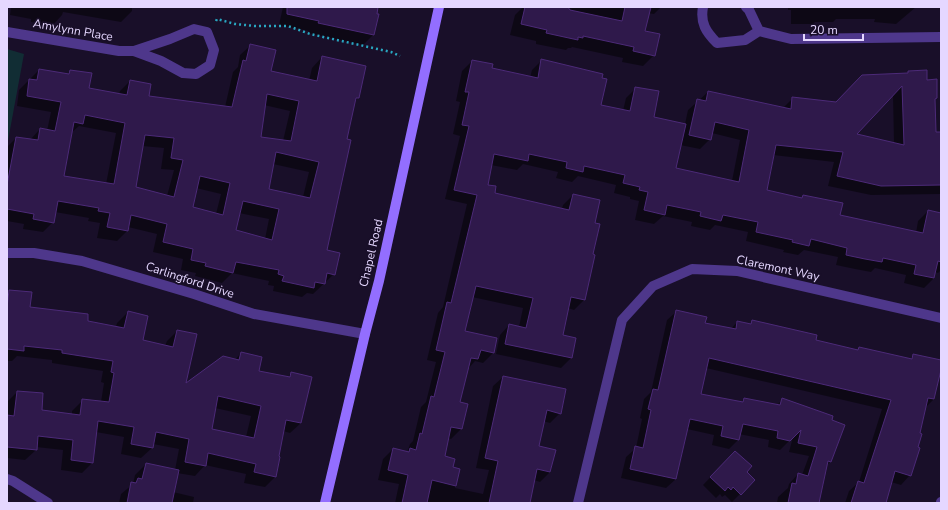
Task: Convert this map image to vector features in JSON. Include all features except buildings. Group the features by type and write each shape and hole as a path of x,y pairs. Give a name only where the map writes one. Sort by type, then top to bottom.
{"main road":[{"name":"Chapel Road","path":"325,503 379,281 439,7"}],"street":[{"path":"703,7 702,15 706,32 716,43 745,40 760,31 791,39 941,36"},
{"path":"746,7 760,31"},
{"name":"Amylynn Place","path":"7,32 119,52 134,51 194,29 207,32 214,50 210,65 196,74 183,73 161,61 134,51"},
{"name":"Carlingford Drive","path":"7,253 34,253 82,261 194,294 254,314 365,334"},
{"name":"Claremont Way","path":"578,503 622,320 653,286 692,269 737,271 941,318"},
{"path":"7,479 13,481 48,503"}],"path":[{"path":"217,19 235,24 255,26 288,26 310,34 391,52 400,56"}],"green space":[{"path":"7,49 24,54 7,146"}]}
